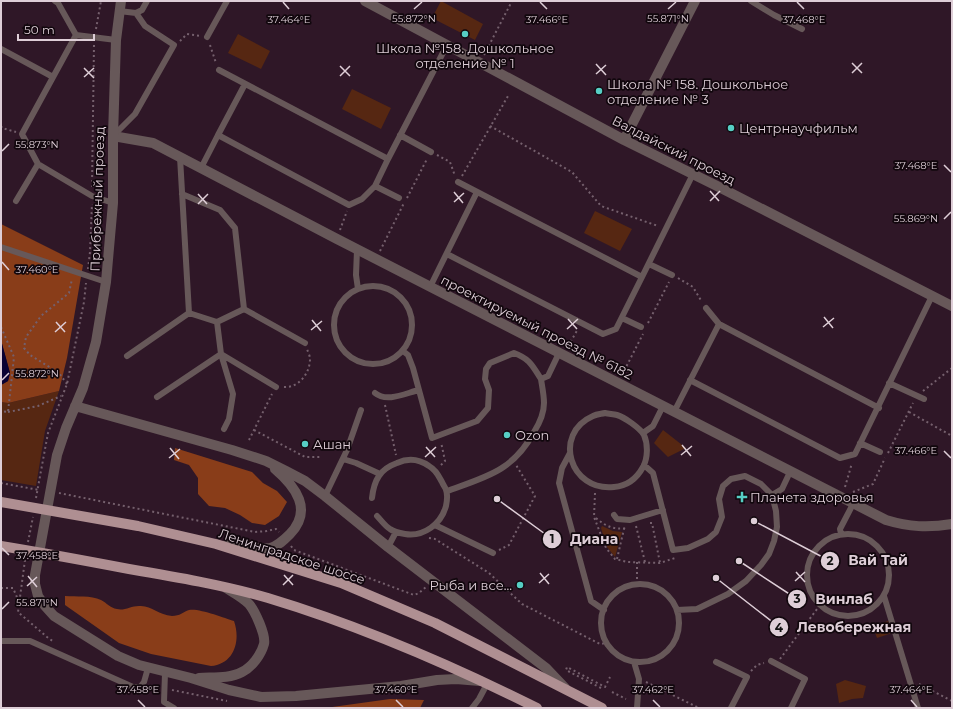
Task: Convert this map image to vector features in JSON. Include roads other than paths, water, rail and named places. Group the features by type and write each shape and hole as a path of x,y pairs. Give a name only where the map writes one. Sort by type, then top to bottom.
{"main road":[{"name":"Ленинградское шоссе","path":"1,502 34,506 138,526 216,544 341,584 435,623 602,708"},
{"path":"1,546 155,573 267,598 345,624 408,648 484,682 537,708"}],"street":[{"name":"Валдайский проезд","path":"365,1 624,140 952,306"},
{"path":"624,140 695,1"},
{"name":"Прибрежный проезд","path":"120,6 116,40 113,136 113,203 106,282 96,342 83,388 66,428 57,455 35,584 38,596 44,606 54,616 118,656 148,668 191,678"},
{"name":"проектируемый проезд № 6182","path":"113,136 153,143 337,240 886,520 903,525 922,527 952,524"},
{"path":"75,406 266,461 305,481 388,548 546,668 568,691"},
{"path":"216,544 269,548 281,543 295,529 300,520 302,509 298,495 285,477 266,461"},
{"path":"191,678 224,677 241,673 251,665 258,656 264,643 258,619 249,605 236,594 223,587"},
{"path":"191,678 229,690 261,697 296,696 397,687 437,680 456,679 484,682"}],"lane":[{"path":"136,13 142,10 147,1"},
{"path":"207,37 227,1"},
{"path":"751,1 774,16 802,29"},
{"path":"57,2 76,35"},
{"path":"113,136 135,114 174,45 145,26 136,13 120,6"},
{"path":"76,35 116,40"},
{"path":"76,35 22,134 38,164 92,196 113,203"},
{"path":"218,135 349,205 362,199 375,186 447,45"},
{"path":"1,49 53,77"},
{"path":"219,70 388,159"},
{"path":"201,168 245,84"},
{"path":"400,135 431,152"},
{"path":"180,157 189,312"},
{"path":"16,201 38,164"},
{"path":"447,254 603,334 616,329 693,174"},
{"path":"458,182 642,277"},
{"path":"375,186 398,198"},
{"path":"430,287 477,192"},
{"path":"182,194 220,210 235,228 244,309"},
{"path":"1,247 106,282"},
{"path":"357,250 356,275 358,289"},
{"path":"649,264 672,275"},
{"path":"373,286 389,289 407,305 412,321 411,335 403,351 391,361 368,365 355,361 340,348 335,338 333,322 336,309 346,296 358,289 373,286"},
{"path":"690,380 840,458 855,454 932,296"},
{"path":"706,308 720,324 878,408"},
{"path":"189,312 217,322 244,309"},
{"path":"244,309 305,343"},
{"path":"127,356 189,312"},
{"path":"622,318 641,327"},
{"path":"217,322 221,354 233,394 229,419 224,429"},
{"path":"674,412 720,324"},
{"path":"403,351 408,355 432,438 477,420 488,408 489,390 485,378 486,369 490,363 514,353 525,357 541,378 544,404 539,423 528,443 514,461 494,473 447,491"},
{"path":"221,354 276,386"},
{"path":"157,397 221,354"},
{"path":"541,378 548,376 561,354"},
{"path":"889,383 924,399"},
{"path":"375,393 380,397 387,398 419,390"},
{"path":"643,434 653,426 663,406"},
{"path":"325,496 343,459 361,410"},
{"path":"605,413 618,415 631,422 643,434 647,444 647,455 644,465 638,475 629,482 618,487 607,488 595,486 586,481 578,473 570,454 571,441 575,430 594,416 605,413"},
{"path":"860,443 880,452"},
{"path":"570,454 562,468 559,483 591,601 604,610"},
{"path":"343,459 380,474"},
{"path":"372,498 374,486 380,474 389,466 404,460 424,463 436,470 447,491 447,500 444,513 435,525 421,533 412,535 396,532 390,529 377,516"},
{"path":"644,465 653,473 673,550 688,548 708,539 716,532 722,517 719,499 723,486 731,478 745,476 761,484 772,495 776,511 777,527 769,554 746,581 728,594 696,609 677,610"},
{"path":"772,495 782,489 790,472"},
{"path":"841,534 840,529 853,504"},
{"path":"614,515 617,519 622,520 663,510"},
{"path":"435,525 493,553"},
{"path":"388,548 396,532"},
{"path":"841,534 854,534 867,538 882,551 886,557 890,570 889,583 884,596 875,606 864,614 850,617 836,615 824,609 814,599 808,587 806,573 810,559 817,548 828,539 841,534"},
{"path":"637,584 650,585 662,590 671,599 677,610 679,623 677,636 670,648 660,657 648,662 634,662 622,658 606,643 601,628 604,610 606,604 614,594 625,587 637,584"},
{"path":"884,596 918,708"},
{"path":"1,641 30,641 133,687 140,687 144,682 148,668"},
{"path":"634,662 639,679 637,708"},
{"path":"716,662 747,677 731,708"},
{"path":"774,662 805,679 791,708"},
{"path":"160,708 164,702 165,673"},
{"path":"472,708 479,699 484,682"},
{"path":"164,702 174,708"}],"place":[{"name":"Школа №158. Дошкольное отделение № 1","path":"465,34"},
{"name":"Школа № 158. Дошкольное отделение № 3","path":"599,91"},
{"name":"Центрнаучфильм","path":"731,128"},
{"name":"Ozon","path":"507,435"},
{"name":"Ашан","path":"305,444"},
{"name":"Планета здоровья","path":"742,497"},
{"name":"Диана","path":"497,499"},
{"name":"Вай Тай","path":"754,521"},
{"name":"Винлаб","path":"739,561"},
{"name":"Левобережная","path":"716,578"},
{"name":"Рыба и все...","path":"520,585"}]}
